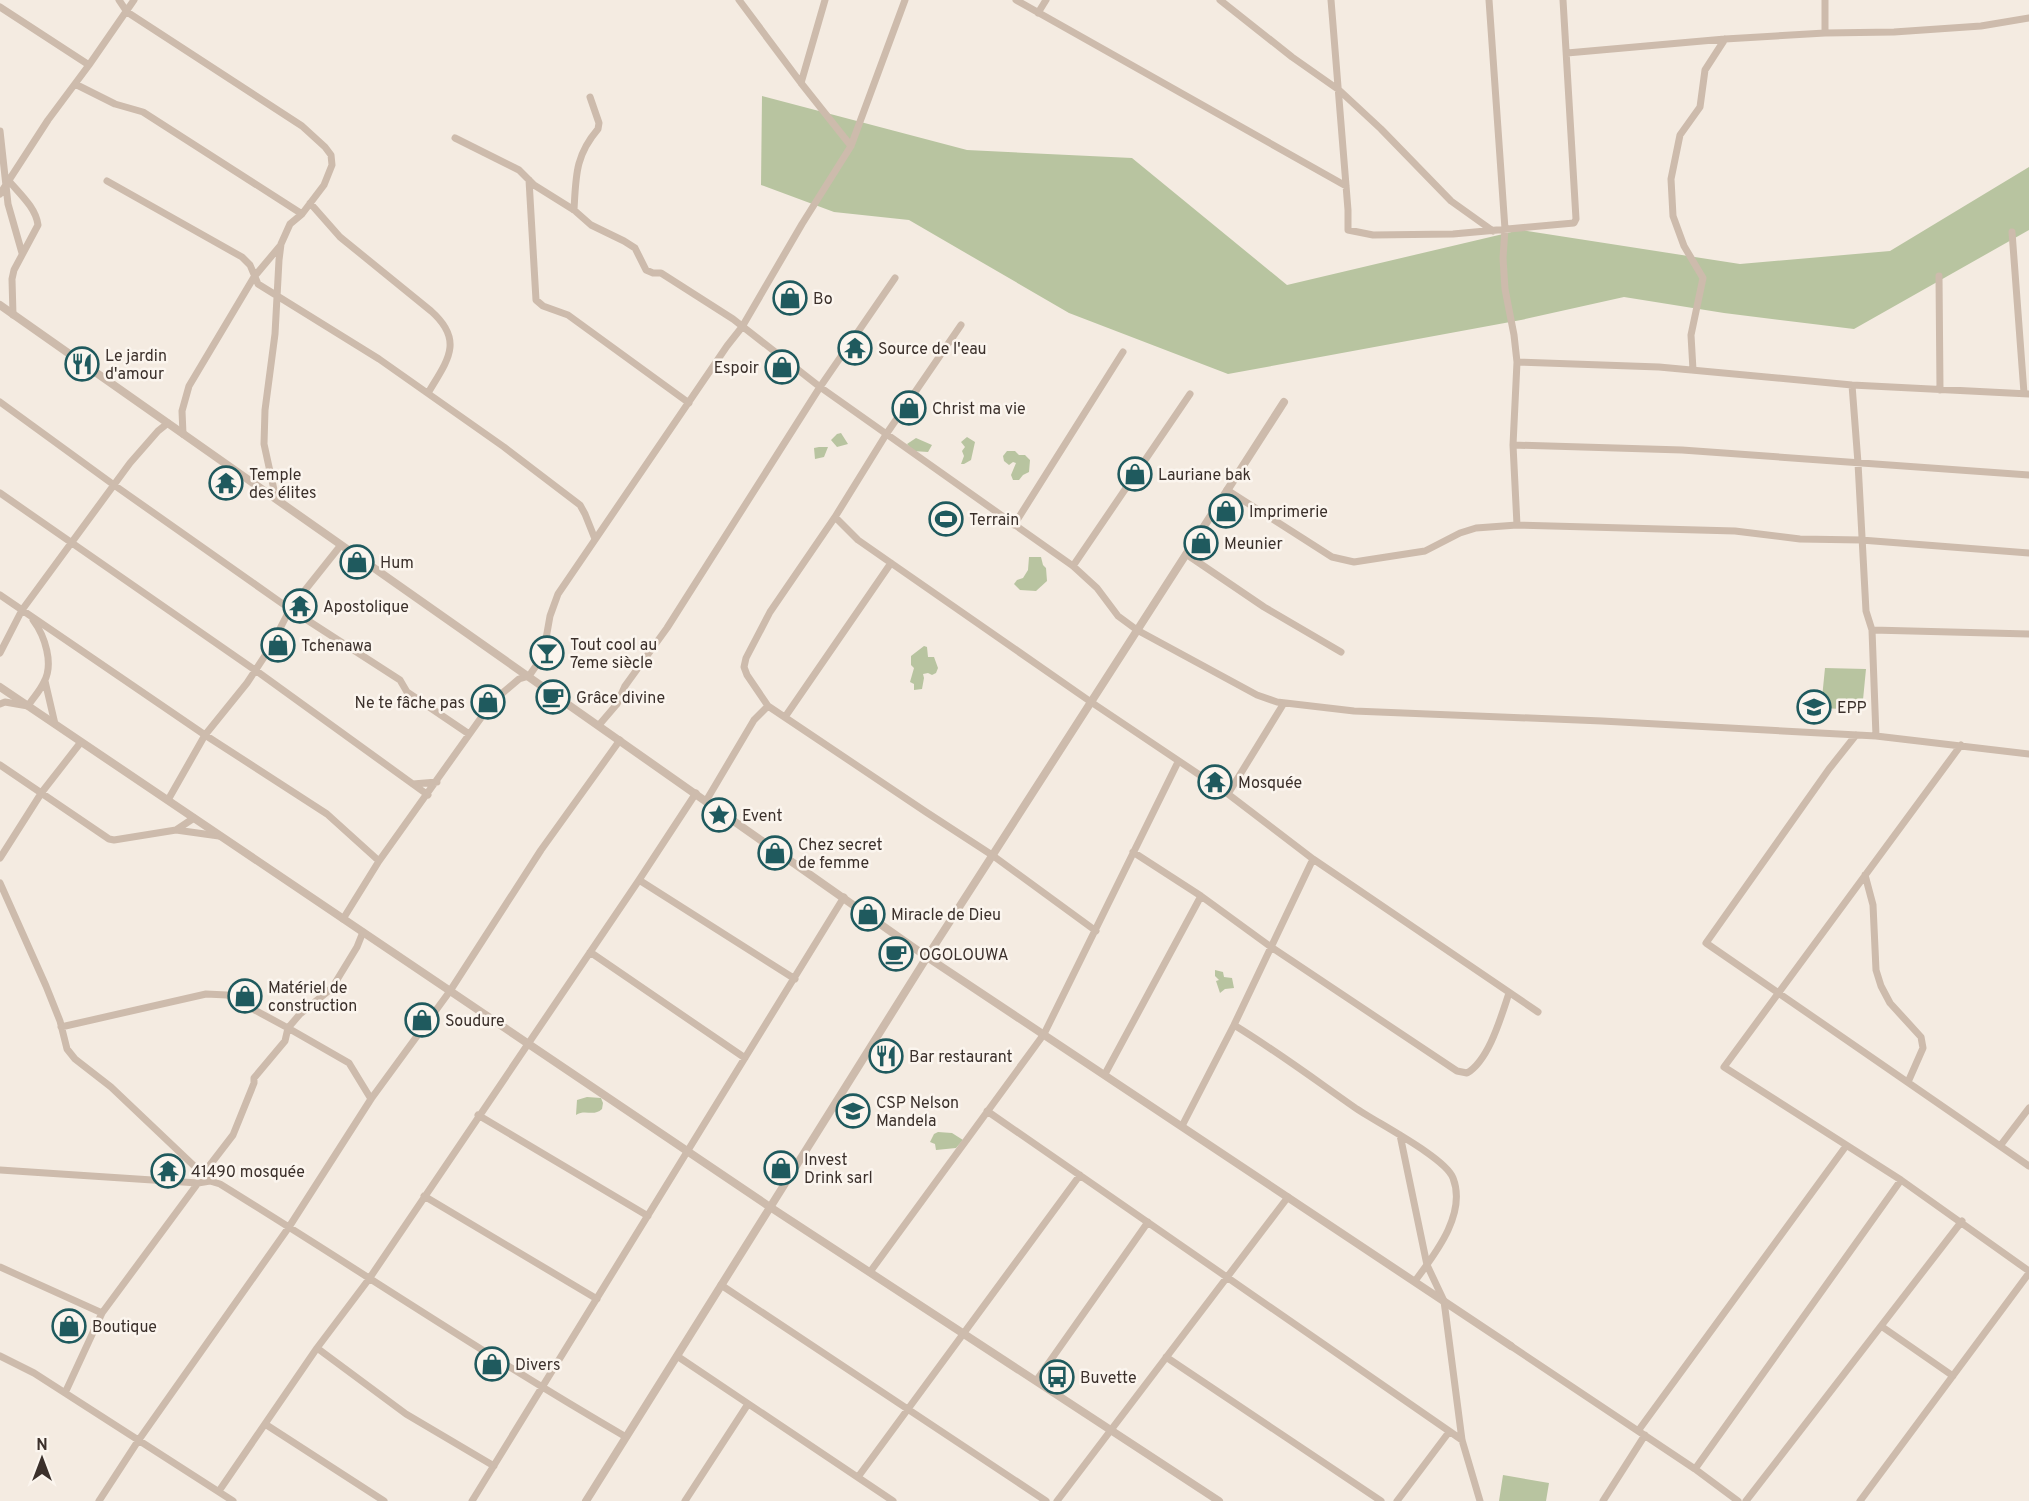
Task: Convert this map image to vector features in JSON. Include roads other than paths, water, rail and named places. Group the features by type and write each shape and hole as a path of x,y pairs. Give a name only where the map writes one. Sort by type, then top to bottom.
{"street":[{"path":"119,0 127,12 302,126 331,155 332,165 324,185 302,214 290,224 281,244 254,277 189,386 183,411 183,434"},
{"path":"0,194 48,120 134,0"},
{"path":"739,0 851,146"},
{"path":"801,83 825,0"},
{"path":"343,919 379,861 493,701 519,679 529,676 540,660 550,616 558,594 742,327 851,146 905,0"},
{"path":"1016,0 1346,186"},
{"path":"1038,13 1046,0"},
{"path":"1220,0 1292,57 1339,90 1381,129 1451,201 1493,231"},
{"path":"1331,0 1348,230 1373,236 1452,234 1574,223 1576,219 1563,0"},
{"path":"1489,0 1505,229 1503,258 1505,289 1517,362 1513,445 1517,525"},
{"path":"1825,0 1825,33"},
{"path":"0,7 89,65"},
{"path":"1567,53 1725,39 1825,33 1916,31 1981,26 2029,18"},
{"path":"1693,370 1691,335 1703,278 1684,246 1673,216 1671,179 1680,135 1700,107 1705,70 1725,39"},
{"path":"75,84 115,104 143,112 302,214"},
{"path":"574,210 579,159 598,129 599,123 590,97"},
{"path":"0,131 9,204 22,253"},
{"path":"455,138 519,170 534,185 574,210 598,229 635,248 646,270 661,273 717,307 820,387 1073,566 1097,588 1118,616 1137,630 1257,695 1284,703 1353,711 1591,720 1876,736 2029,754"},
{"path":"529,180 536,300 543,306 568,315 689,403"},
{"path":"108,181 243,257 250,265 258,284 379,359 504,447 580,505 595,539"},
{"path":"8,183 27,202 37,217 38,225 22,253 12,279 13,315"},
{"path":"310,203 340,237 431,311 449,331 451,344 449,357 428,393"},
{"path":"1517,362 1693,370 1852,385 2026,394 2012,232"},
{"path":"276,499 264,444 264,410 275,334 281,244"},
{"path":"1940,276 1940,390"},
{"path":"599,725 617,704 625,686 667,628 820,387 895,278"},
{"path":"0,305 927,957 1415,1281 1695,1469 1738,1501"},
{"path":"961,325 770,612 746,658 744,667 768,706 993,855 1096,931"},
{"path":"1014,525 1123,351"},
{"path":"1852,385 1866,611 1872,630 1876,736"},
{"path":"1073,566 1190,394"},
{"path":"0,402 290,609 400,680 407,692 470,734"},
{"path":"586,1501 927,957 1284,402"},
{"path":"0,653 22,610 148,441 168,423"},
{"path":"1513,445 1682,450 2029,475"},
{"path":"1227,490 1332,557 1342,561 1371,561 1425,551 1460,533 1476,528 1517,525 1735,531 1800,539 1861,540 2029,553"},
{"path":"0,494 255,670 428,795"},
{"path":"835,517 858,540 1178,762 1228,794 1313,859 1538,1012"},
{"path":"168,800 205,735 270,648 290,609 341,544"},
{"path":"1186,554 1263,607 1341,652"},
{"path":"785,717 891,563"},
{"path":"0,596 205,735 327,814 379,861"},
{"path":"28,706 45,681 49,662 42,632 29,616"},
{"path":"1872,630 2029,634"},
{"path":"45,681 55,724"},
{"path":"0,687 770,1207 1219,1501"},
{"path":"0,704 5,702 28,706"},
{"path":"1228,794 1284,703"},
{"path":"706,801 754,720 768,706"},
{"path":"1856,735 1829,769 1706,943 2029,1166"},
{"path":"99,1501 138,1441 289,1227 371,1099 450,991 541,850 620,740"},
{"path":"0,858 42,792 81,742"},
{"path":"1860,1501 2029,1272 1962,1221 1901,1180 1724,1067 1961,745"},
{"path":"870,1272 1044,1034 1178,762"},
{"path":"0,765 110,839 176,830 222,837"},
{"path":"412,784 437,782"},
{"path":"219,1491 317,1348 369,1279 696,793"},
{"path":"176,830 194,818"},
{"path":"1133,852 1457,1071 1467,1073 1474,1068 1487,1049 1509,993"},
{"path":"1182,1126 1234,1025 1313,859"},
{"path":"1865,875 1873,905 1876,970 1881,986 1890,1003 1921,1037 1923,1048 1908,1082"},
{"path":"639,880 795,979"},
{"path":"0,883 46,986 62,1027 67,1049 75,1059 111,1087 202,1174 542,1388 626,1437"},
{"path":"1105,1074 1201,896"},
{"path":"472,1501 844,897"},
{"path":"202,1174 233,1135 254,1078 285,1041 288,1028 308,1006 332,988 357,947 363,932"},
{"path":"591,952 745,1058"},
{"path":"62,1027 206,994 227,995 349,1063 371,1099"},
{"path":"1234,1025 1270,1047 1357,1109 1400,1135 1447,1168 1453,1179 1457,1199 1450,1223 1427,1265 1415,1281"},
{"path":"2000,1146 2029,1107"},
{"path":"987,1111 1462,1440"},
{"path":"478,1115 648,1216"},
{"path":"1400,1135 1427,1265 1444,1301 1462,1440 1480,1501"},
{"path":"1638,1431 1846,1146"},
{"path":"0,1170 198,1184 210,1181"},
{"path":"858,1477 1080,1175"},
{"path":"1695,1469 1901,1180"},
{"path":"64,1393 102,1313 198,1184"},
{"path":"424,1196 597,1299"},
{"path":"1057,1501 1288,1197"},
{"path":"1746,1501 1962,1221"},
{"path":"1036,1381 1148,1222"},
{"path":"0,1267 102,1313"},
{"path":"721,1285 1046,1501"},
{"path":"1881,1326 1953,1376"},
{"path":"317,1348 406,1414 494,1466"},
{"path":"0,1356 34,1373 233,1501"},
{"path":"677,1356 893,1501"},
{"path":"1166,1357 1381,1501"},
{"path":"685,1501 748,1404"},
{"path":"265,1424 384,1501"},
{"path":"1397,1501 1449,1432"},
{"path":"1603,1501 1645,1436"},
{"path":"1724,1501 1729,1494"}],"place":[{"name":"Bo","path":"790,298"},
{"name":"Source de l'eau","path":"855,348"},
{"name":"Le jardin d'amour","path":"82,364"},
{"name":"Espoir","path":"782,367"},
{"name":"Christ ma vie","path":"909,408"},
{"name":"Lauriane bak","path":"1135,474"},
{"name":"Temple des élites","path":"226,483"},
{"name":"Imprimerie","path":"1226,511"},
{"name":"Terrain","path":"946,519"},
{"name":"Meunier","path":"1201,543"},
{"name":"Hum","path":"357,562"},
{"name":"Apostolique","path":"300,606"},
{"name":"Tchenawa","path":"278,645"},
{"name":"Tout cool au 7eme siècle","path":"547,653"},
{"name":"Grâce divine","path":"553,697"},
{"name":"Ne te fâche pas","path":"488,702"},
{"name":"EPP","path":"1814,707"},
{"name":"Mosquée","path":"1215,782"},
{"name":"Event","path":"719,815"},
{"name":"Chez secret de femme","path":"775,853"},
{"name":"Miracle de Dieu","path":"868,914"},
{"name":"OGOLOUWA","path":"896,954"},
{"name":"Matériel de construction","path":"245,996"},
{"name":"Soudure","path":"422,1020"},
{"name":"Bar restaurant","path":"886,1056"},
{"name":"CSP Nelson Mandela","path":"853,1111"},
{"name":"Invest Drink sarl","path":"781,1168"},
{"name":"41490 mosquée","path":"168,1171"},
{"name":"Boutique","path":"69,1326"},
{"name":"Divers","path":"492,1364"},
{"name":"Buvette","path":"1057,1377"}]}
